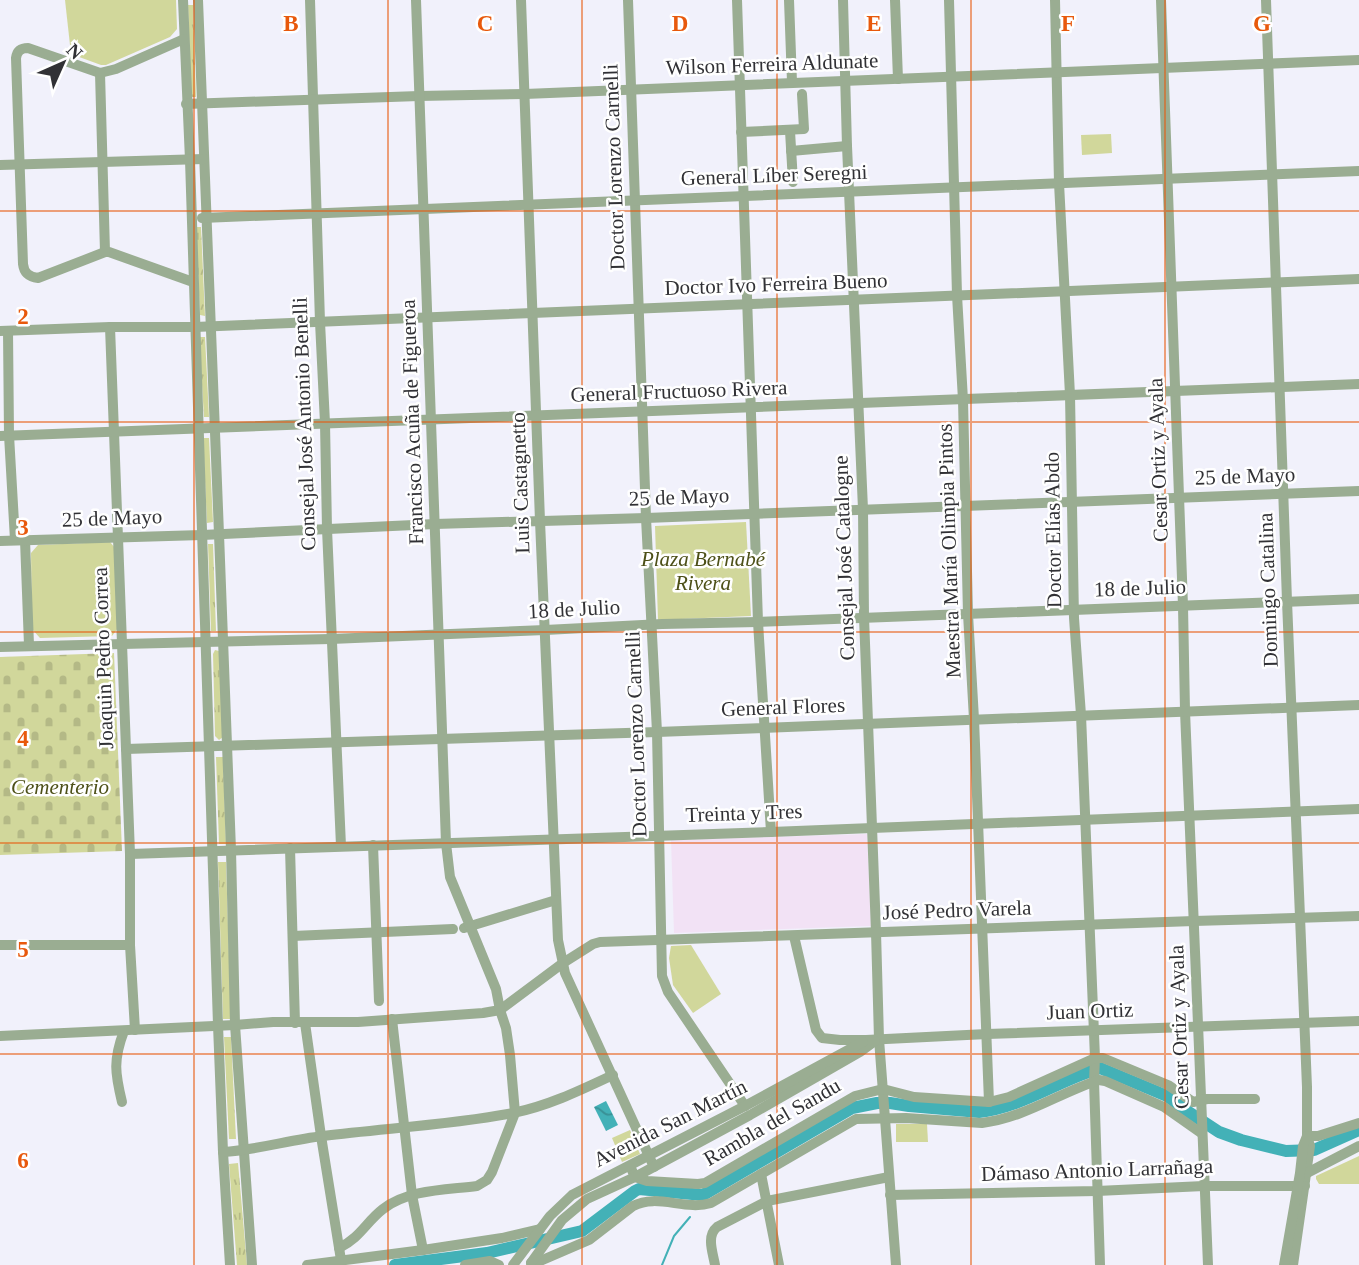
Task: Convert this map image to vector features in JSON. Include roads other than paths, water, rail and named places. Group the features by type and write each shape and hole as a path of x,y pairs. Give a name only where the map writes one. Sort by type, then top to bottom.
{"street":[{"path":"183,0 218,1025 230,1265"},
{"path":"198,0 223,640 234,1026 252,1265"},
{"name":"Consejal José Antonio Benelli","path":"310,0 331,639 341,846"},
{"name":"Francisco Acuña de Figueroa","path":"416,0 446,843 450,877 462,928 496,989 506,1028 515,1113"},
{"name":"Luis Castagnetto","path":"521,0 558,940 562,963 654,1167"},
{"name":"Doctor Lorenzo Carnelli","path":"628,0 646,518 657,732 662,976 664,985 745,1106"},
{"path":"737,0 758,622 771,832"},
{"path":"789,0 792,82"},
{"name":"Consejal José Catalogne","path":"842,0 863,509 864,617 879,1039 896,1265"},
{"path":"895,0 898,79"},
{"name":"Maestra María Olimpia Pintos","path":"949,0 957,295 967,505 968,614 989,1102"},
{"name":"Doctor Elías Abdo","path":"1055,0 1059,183 1070,396 1074,609 1081,715 1100,1265"},
{"name":"Cesar Ortiz y Ayala","path":"1161,0 1185,711 1208,1265"},
{"name":"Domingo Catalina","path":"1266,0 1307,1087 1306,1143 1301,1185"},
{"path":"184,39 116,69 100,73 28,48 21,49 17,54 23,264 29,275 38,278 109,252 193,282"},
{"name":"Wilson Ferreira Aldunate","path":"186,104 525,94 1359,61"},
{"path":"100,73 105,252"},
{"path":"741,132 804,129 802,94"},
{"path":"790,131 793,182"},
{"path":"791,151 847,146"},
{"path":"0,165 204,159"},
{"name":"General Líber Seregni","path":"191,218 1359,172"},
{"name":"Doctor Ivo Ferreira Bueno","path":"4,331 195,327 1359,279"},
{"name":"Joaquin Pedro Correa","path":"110,327 130,854 130,1030 116,1056 116,1077 122,1102"},
{"path":"4,331 5,435 20,540 29,645"},
{"name":"General Fructuoso Rivera","path":"5,435 1359,384"},
{"name":"25 de Mayo","path":"0,541 1359,491"},
{"name":"18 de Julio","path":"0,647 331,639 651,624 1359,598"},
{"name":"General Flores","path":"126,749 1359,705"},
{"name":"Treinta y Tres","path":"130,854 1359,809"},
{"path":"373,845 379,1001"},
{"path":"290,848 300,1023 341,1261"},
{"path":"293,936 462,928 556,900"},
{"name":"José Pedro Varela","path":"500,1010 562,963 593,944 1359,916"},
{"name":"Juan Ortiz","path":"794,936 816,1030 822,1038 866,1040 1359,1021"},
{"path":"0,945 130,945"},
{"path":"0,1036 273,1022 392,1019 500,1010"},
{"path":"392,1019 412,1195 423,1251"},
{"name":"Avenida San Martín","path":"531,1262 562,1220 587,1199 635,1177 763,1108 879,1039"},
{"name":"Avenida San Martín","path":"516,1261 558,1207 572,1195 866,1040"},
{"path":"531,1262 540,1261 589,1240 640,1202 648,1200 704,1205 711,1203 856,1119 885,1116 990,1122 1019,1114 1094,1070 1103,1058 1158,1081 1201,1105 1255,1099"},
{"path":"883,1091 914,1097 989,1102 1094,1070"},
{"path":"1094,1070 1099,1080 1164,1107 1201,1131"},
{"path":"223,1152 243,1151 321,1136 515,1113 560,1099 613,1075"},
{"name":"Rambla del Sandu","path":"635,1177 647,1181 705,1183 848,1100 883,1091"},
{"path":"339,1248 360,1234 384,1208 412,1195 477,1186 486,1180 492,1172 515,1113"},
{"path":"1306,1143 1318,1136 1359,1124"},
{"path":"1304,1169 1359,1146"},
{"path":"630,1166 635,1177"},
{"path":"761,1174 779,1265"},
{"path":"715,1265 712,1231 766,1201 889,1177"},
{"path":"1283,1265 1301,1185"},
{"path":"1293,1265 1301,1185"},
{"name":"Dámaso Antonio Larrañaga","path":"890,1195 1301,1185"},
{"path":"307,1265 423,1251 537,1233"},
{"path":"465,1265 491,1261 499,1265"}],"water":[{"path":"606,1101 618,1125 606,1131 594,1107"}],"waterway":[{"path":"395,1265 487,1253 582,1231 639,1189 703,1195 852,1108 890,1103 979,1112 1011,1105 1100,1068 1167,1096 1219,1132 1286,1151 1314,1150 1359,1130"},
{"path":"662,1265 674,1236 690,1217"}],"park label":[{"name":"Plaza Bernabé Rivera","path":"703,571"},
{"name":"Cementerio","path":"60,787"}]}
